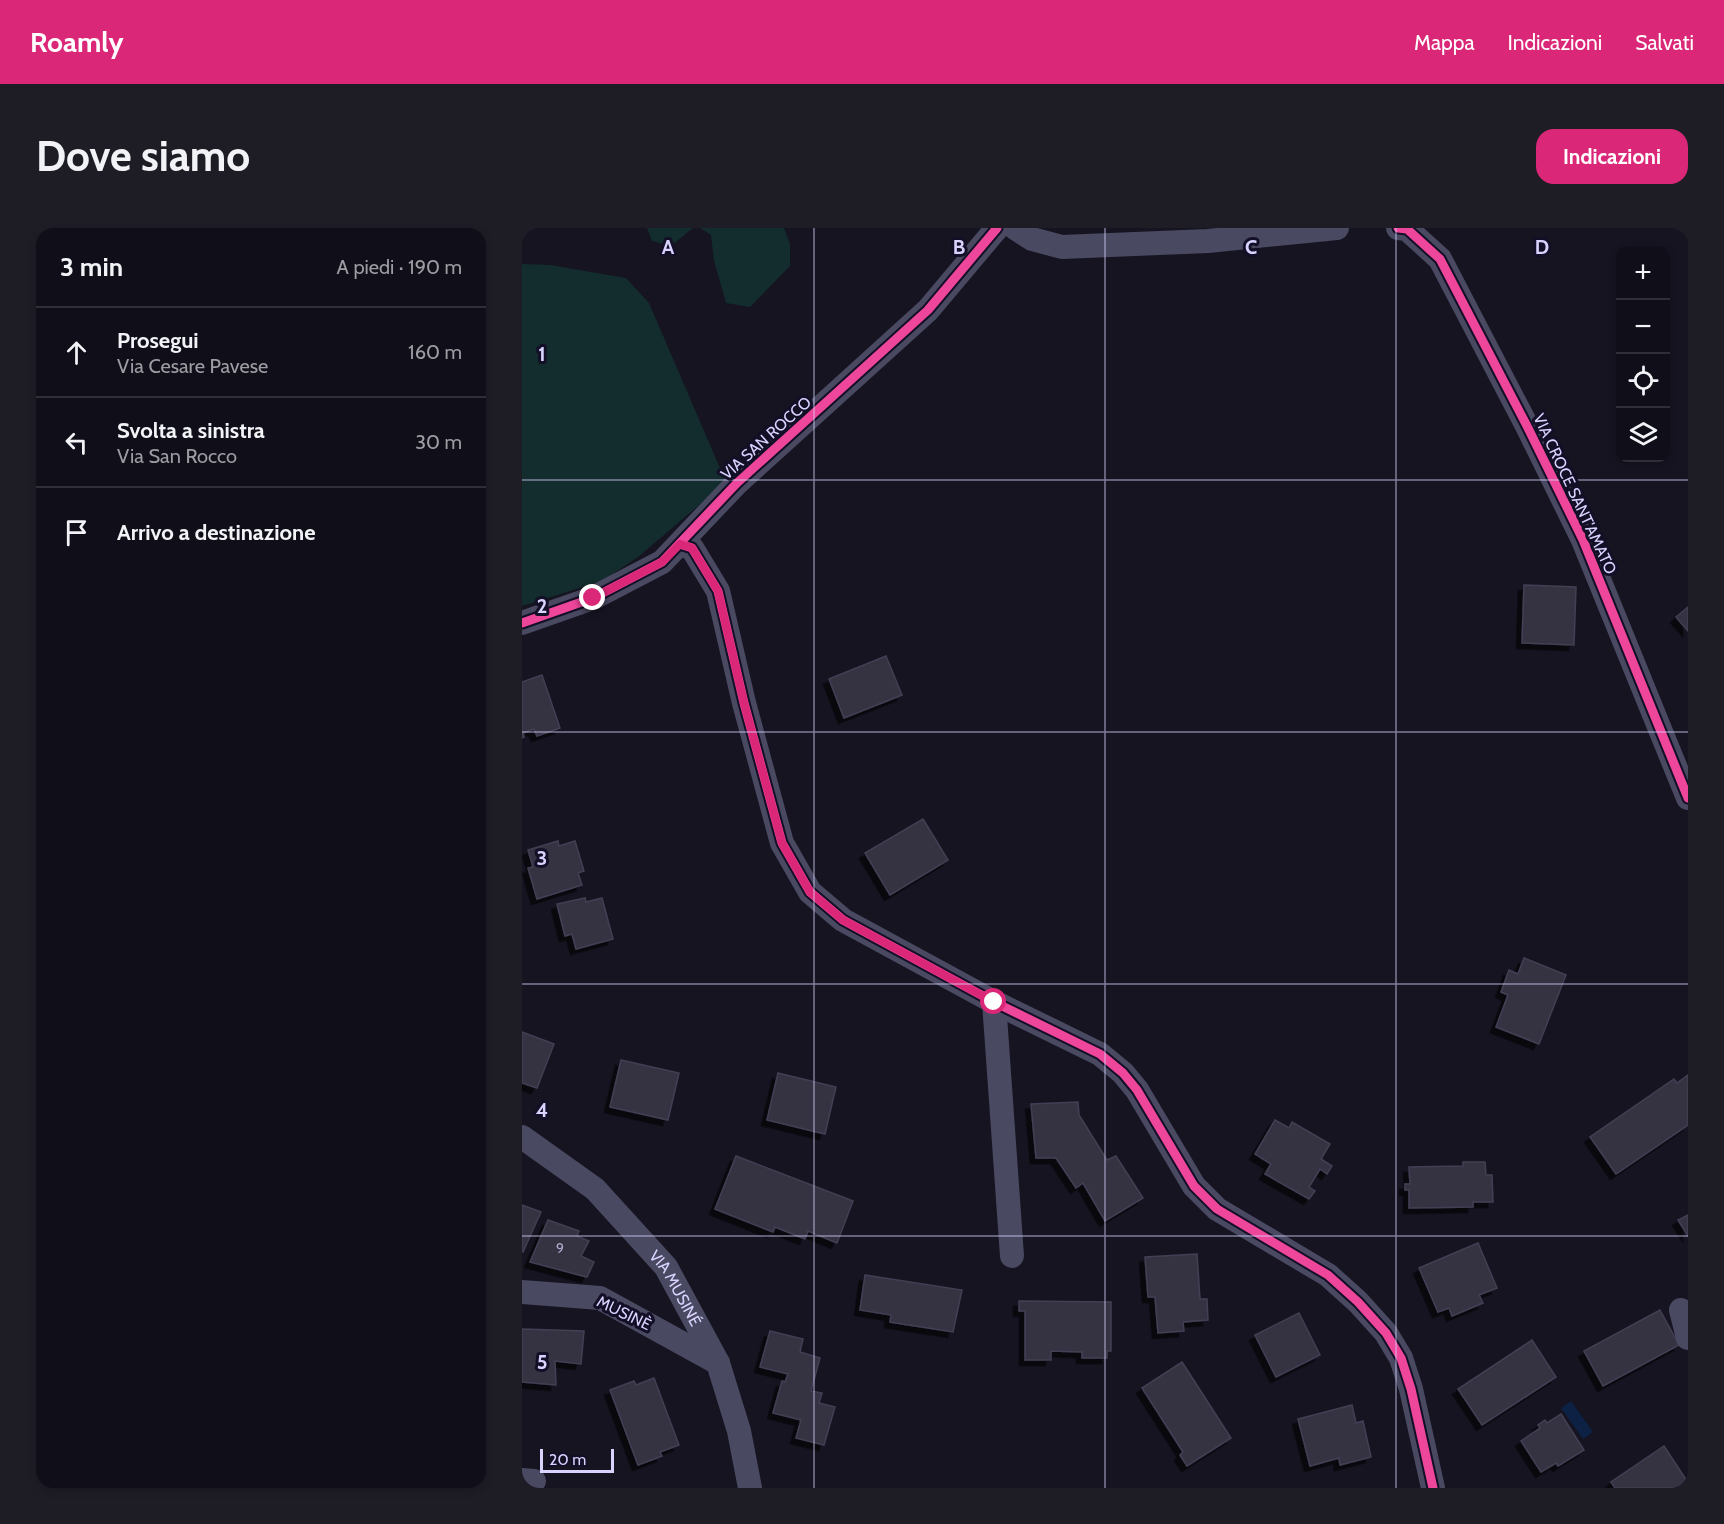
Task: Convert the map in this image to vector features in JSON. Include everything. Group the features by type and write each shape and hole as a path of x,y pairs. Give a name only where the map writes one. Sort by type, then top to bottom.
{"street":[{"name":"VIA SAN ROCCO","path":"522,623 593,598 662,562 737,483 928,310 997,228"},
{"path":"1015,228 1032,239 1062,247 1208,241 1337,228"},
{"name":"VIA CROCE SANT'AMATO","path":"1398,228 1407,228 1440,259 1528,428 1583,540 1688,798"},
{"path":"680,544 692,548 718,591 744,703 782,843 810,892 843,920 994,1002 1100,1054 1123,1072 1137,1090 1194,1186 1217,1209 1328,1275 1358,1302 1386,1333 1401,1358 1412,1389 1433,1488"},
{"path":"994,1002 1012,1256"},
{"name":"VIA MUSINÉ","path":"522,1137 595,1189 666,1267 718,1363 739,1431 750,1488"},
{"name":"MUSINÈ","path":"522,1292 600,1298 718,1363"},
{"path":"1681,1310 1688,1338"}],"green space":[{"path":"647,228 693,228 671,246 652,241"},
{"path":"700,228 784,228 790,244 790,266 750,307 726,303 714,261 711,235"},
{"path":"522,264 550,265 626,278 649,303 726,482 638,557 602,581 522,606"}],"water":[{"path":"1571,1401 1593,1432 1583,1439 1561,1408"}],"building":[{"path":"1524,585 1576,587 1574,645 1522,643"},
{"path":"1688,607 1688,631 1676,617"},
{"path":"886,656 902,695 844,718 829,679"},
{"path":"542,675 560,728 537,736 534,729 523,733 522,738 522,682"},
{"path":"923,819 948,860 890,895 865,853"},
{"path":"558,841 559,846 575,841 584,871 578,873 582,885 537,899 528,868 533,867 528,850"},
{"path":"585,898 586,902 602,898 613,939 576,949 572,934 565,936 557,904"},
{"path":"1524,958 1566,975 1539,1044 1496,1027 1508,995 1501,992 1509,970 1518,974"},
{"path":"522,1032 554,1044 537,1088 522,1083"},
{"path":"621,1060 679,1073 668,1120 610,1107"},
{"path":"778,1073 836,1087 825,1134 767,1120"},
{"path":"1688,1075 1688,1125 1616,1174 1590,1137 1674,1079 1677,1083"},
{"path":"1078,1102 1079,1115 1107,1160 1116,1156 1143,1198 1105,1221 1083,1183 1076,1188 1056,1158 1036,1158 1031,1104"},
{"path":"1275,1120 1289,1128 1292,1122 1330,1144 1321,1159 1332,1166 1327,1174 1320,1169 1309,1187 1315,1191 1309,1199 1265,1174 1271,1164 1255,1154"},
{"path":"736,1156 853,1201 837,1243 808,1231 805,1239 775,1227 773,1232 715,1209"},
{"path":"1463,1162 1485,1162 1486,1175 1492,1175 1493,1202 1473,1202 1473,1207 1409,1208 1409,1190 1405,1190 1405,1184 1410,1184 1409,1167 1463,1166"},
{"path":"522,1205 541,1212 523,1252 522,1251"},
{"path":"1688,1215 1688,1236 1678,1220"},
{"path":"548,1220 579,1231 577,1236 589,1241 581,1256 594,1262 587,1277 530,1262"},
{"path":"1478,1243 1497,1288 1479,1295 1483,1303 1452,1316 1449,1308 1438,1312 1419,1268"},
{"path":"1197,1254 1200,1299 1207,1299 1208,1320 1183,1322 1184,1331 1158,1333 1155,1297 1148,1297 1145,1257"},
{"path":"865,1275 962,1290 953,1332 890,1322 891,1315 860,1310"},
{"path":"1019,1301 1111,1302 1111,1351 1107,1351 1107,1358 1082,1358 1082,1352 1051,1351 1051,1360 1025,1360 1025,1311 1019,1311"},
{"path":"1660,1310 1679,1345 1603,1386 1584,1351"},
{"path":"1299,1313 1320,1355 1276,1377 1255,1335"},
{"path":"522,1329 584,1331 581,1364 555,1361 556,1385 522,1382"},
{"path":"770,1331 803,1339 800,1352 820,1358 811,1391 822,1393 819,1403 835,1407 824,1445 796,1438 801,1420 773,1413 782,1381 785,1382 788,1374 760,1367"},
{"path":"1532,1340 1556,1377 1482,1425 1458,1389"},
{"path":"1182,1362 1231,1438 1187,1466 1180,1455 1183,1452 1142,1388"},
{"path":"654,1378 679,1445 660,1452 662,1456 638,1465 610,1390 634,1381 636,1385"},
{"path":"1352,1405 1356,1423 1363,1421 1371,1457 1340,1465 1339,1458 1310,1466 1298,1419"},
{"path":"1561,1414 1584,1450 1558,1466 1556,1463 1541,1472 1521,1441 1540,1428 1538,1425 1545,1420 1547,1423"},
{"path":"1664,1446 1687,1481 1676,1488 1615,1488 1611,1482"}],"cycle path":[{"path":"522,623 593,598 662,562 737,483 928,310 997,228"},
{"path":"1398,228 1407,229 1440,259 1528,428 1583,540 1688,798"},
{"path":"680,544 692,548 718,591 744,703 782,843 810,892 843,920 994,1002 1100,1054 1123,1073 1137,1090 1194,1186 1217,1209 1328,1275 1358,1302 1386,1333 1401,1358 1411,1389 1433,1488"}],"route":[{"path":"593,598 662,562 680,544 692,548 718,591 744,703 782,843 810,892 843,920 994,1002"}]}
